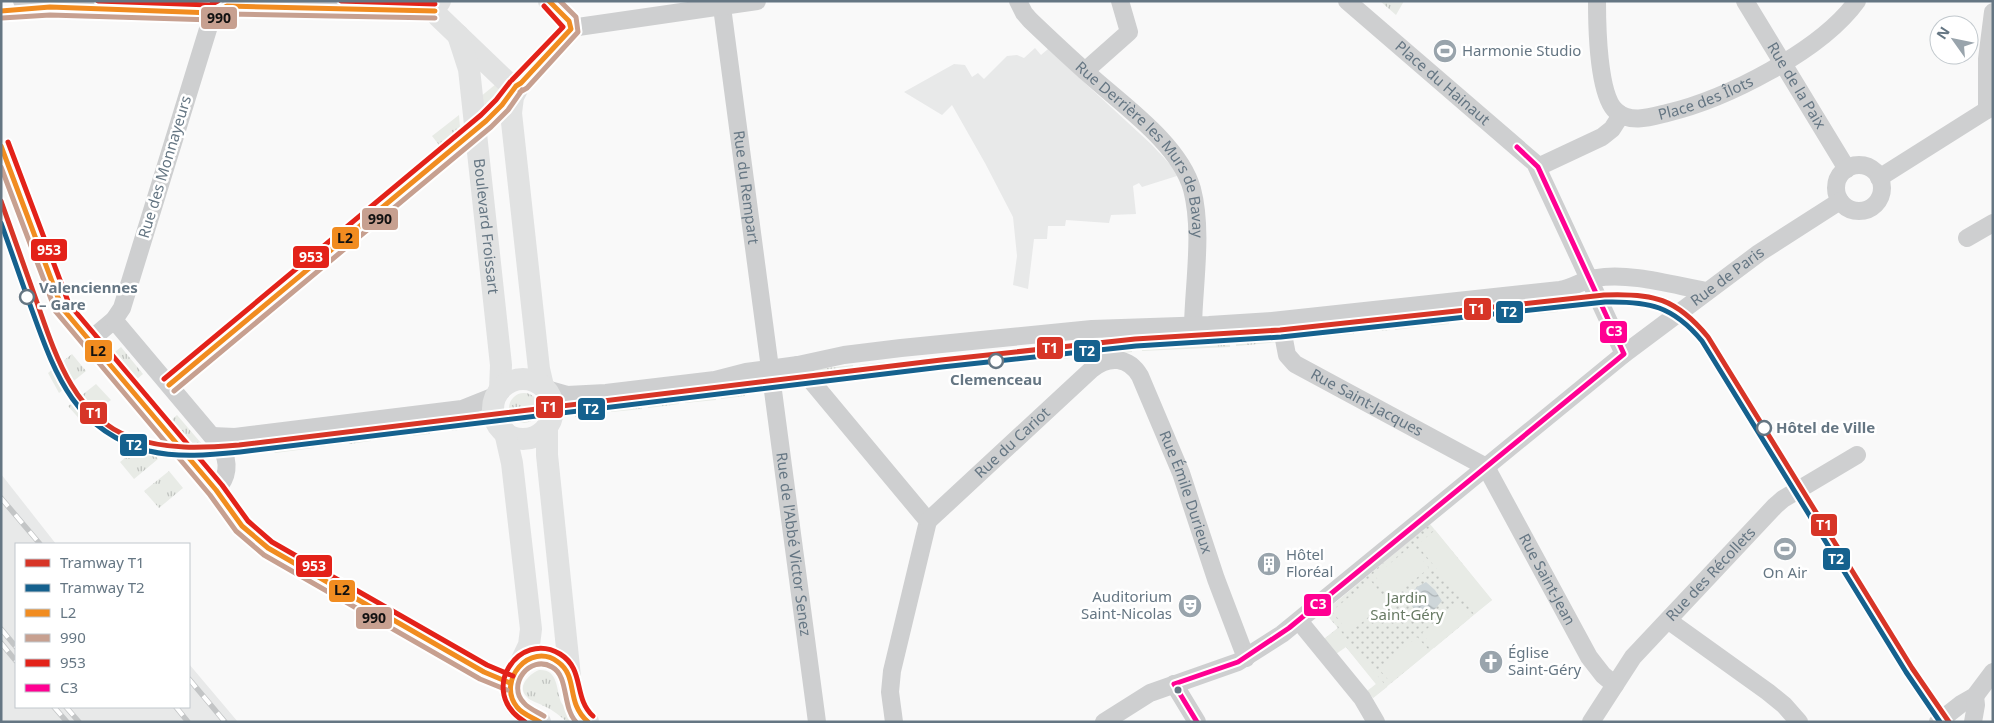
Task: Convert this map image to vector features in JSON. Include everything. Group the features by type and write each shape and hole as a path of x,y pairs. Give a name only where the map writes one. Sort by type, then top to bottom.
{"main road":[{"path":"505,432 516,438 528,438 537,435 547,427 552,418 553,407 551,398 544,388 539,369 511,113 513,97 519,85 569,33 571,28 569,21 549,1"},
{"path":"438,6 438,16 508,83 513,86 519,85"},
{"name":"Boulevard Froissart","path":"458,35 469,69 501,365 494,414 498,425 505,432 512,463 531,630 529,645 520,664 513,672 510,683"},
{"path":"498,393 510,382 519,379 532,380 544,388"},
{"path":"547,427 547,455 570,677 575,708 588,722"},
{"path":"520,664 534,657 549,657 562,664 570,677"},
{"path":"510,683 511,694 516,705 524,713 540,722"}],"street":[{"path":"22,1 50,7 213,13 227,6 438,6"},
{"path":"571,28 712,6 757,1"},
{"name":"Rue Derrière les Murs de Bavay","path":"1018,1 1030,20 1162,141 1179,162 1189,180 1194,201 1196,223 1192,325"},
{"path":"1085,71 1129,32 1120,1"},
{"name":"Place du Hainaut","path":"1347,1 1517,146 1538,167"},
{"path":"1597,1 1598,39 1606,95 1613,108 1622,115 1612,129 1602,137 1538,167 1624,354"},
{"name":"Rue de la Paix","path":"1745,1 1784,62 1847,169"},
{"name":"Place des Îlots","path":"1622,115 1630,118 1644,118 1697,105 1737,89 1784,62 1832,29 1857,1"},
{"name":"Rue du Rempart","path":"712,6 770,368"},
{"path":"1879,178 1990,108 1987,59 1993,12"},
{"name":"Rue des Monnayeurs","path":"114,320 124,302 213,13"},
{"path":"169,385 475,131"},
{"path":"1858,166 1867,167 1874,171 1879,178 1881,195 1870,208 1854,210 1846,207 1837,194 1837,183 1841,174 1847,169 1858,166"},
{"name":"Rue de Paris","path":"1104,722 1150,693 1246,658 1299,621 1624,354 1706,291 1772,244 1840,200"},
{"path":"1967,238 1993,222"},
{"path":"544,388 567,395 606,394 715,380 746,372 798,365 856,353 1092,328 1272,321 1560,290 1567,289 1588,279 1606,276 1630,278 1706,291"},
{"path":"216,490 226,476 225,455 212,436 114,320 90,341 216,490 242,526 264,546 484,672 510,683"},
{"name":"Rue Saint-Jacques","path":"1272,321 1283,334 1287,355 1295,364 1486,466"},
{"name":"Rue Émile Durieux","path":"1097,365 1108,361 1123,361 1133,366 1140,376 1181,473 1216,579 1246,658"},
{"path":"798,365 928,521 892,671 890,692 894,722"},
{"name":"Rue du Cariot","path":"928,521 1097,365"},
{"name":"Rue de l'Abbé Victor Senez","path":"770,368 817,722"},
{"path":"212,436 235,437 462,409 477,404 498,393"},
{"name":"Rue des Récollets","path":"1591,722 1633,657 1669,621 1779,502 1857,455"},
{"name":"Rue Saint-Jean","path":"1486,466 1589,657 1603,675 1615,685"},
{"path":"1299,621 1356,691 1371,720"},
{"path":"1669,621 1768,692 1784,705 1799,722"},
{"path":"1945,718 1975,696 1993,672"},
{"path":"1174,684 1197,722"},
{"path":"1945,718 1960,713 1973,721 1976,705 1975,696"}],"shaded area":[{"path":"1035,48 1041,55 1048,49 1151,144 1180,175 1142,187 1139,183 1133,186 1136,214 1111,215 1109,223 1066,220 1065,226 1048,226 1047,239 1034,239 1028,289 1013,285 1017,256 1013,217 952,105 942,115 904,92 954,64 965,65 972,77 978,73 984,79 1007,56 1017,55 1024,58"},
{"path":"1,474 55,543 15,543 15,708 190,708 190,665 238,722 1,722"}],"green space":[{"path":"1380,1 1404,1 1396,15"},
{"path":"496,84 500,87 502,98 482,118 480,97"},
{"path":"459,115 460,127 439,145 432,136"},
{"path":"1556,296 1558,312 1538,314 1536,298"},
{"path":"1496,303 1497,319 1467,322 1465,306"},
{"path":"1447,308 1449,324 1431,326 1429,310"},
{"path":"1424,310 1426,326 1395,330 1393,313"},
{"path":"1388,314 1390,330 1359,333 1357,317"},
{"path":"1352,318 1354,334 1323,337 1321,321"},
{"path":"1316,321 1317,337 1290,340 1284,324"},
{"path":"1256,326 1269,330 1279,342 1236,346 1235,328"},
{"path":"1229,329 1230,347 1142,351 1141,335"},
{"path":"1130,336 1132,352 1076,358 1074,342"},
{"path":"1069,342 1070,358 1045,361 1043,345"},
{"path":"121,347 143,374 137,379 115,352"},
{"path":"72,354 86,371 59,393 48,373"},
{"path":"885,362 886,378 861,381 859,365"},
{"path":"853,365 855,381 821,385 808,370"},
{"path":"743,381 745,396 721,399 719,384"},
{"path":"96,384 111,400 83,423 68,406"},
{"path":"714,385 716,400 685,403 683,388"},
{"path":"678,389 679,404 648,408 646,393"},
{"path":"524,393 535,397 539,408 535,419 524,423 513,419 509,408 513,397"},
{"path":"641,394 642,409 611,412 610,397"},
{"path":"604,398 606,413 575,417 573,402"},
{"path":"474,412 476,428 449,431 447,416"},
{"path":"177,415 201,443 191,444 171,420"},
{"path":"429,418 430,434 413,436 411,420"},
{"path":"405,421 407,436 377,440 375,425"},
{"path":"370,425 371,441 349,444 347,428"},
{"path":"341,429 343,444 319,447 318,432"},
{"path":"312,432 314,448 275,453 262,439"},
{"path":"144,442 158,459 134,479 120,462"},
{"path":"169,471 183,488 159,508 144,491"},
{"name":"Jardin Saint-Géry","path":"1430,524 1492,600 1373,698 1376,684 1346,647 1324,639 1338,628 1324,612"},
{"path":"1435,530 1492,600 1474,614 1417,545"},
{"path":"1411,546 1429,568 1392,598 1375,576"},
{"path":"1370,580 1388,601 1349,633 1332,611"},
{"path":"1458,603 1470,618 1434,648 1422,633"},
{"path":"1338,628 1387,687 1373,698 1367,691 1376,684 1346,647 1336,654 1324,639"},
{"path":"1417,637 1430,651 1391,683 1379,669"},
{"path":"539,670 550,673 553,676 561,702 574,722 567,722 550,709 530,700 524,693 523,685 525,681 531,674"}],"water":[{"path":"1426,582 1435,590 1442,601 1434,610 1423,617 1414,609 1407,598 1417,587"}],"railway":[{"path":"1,498 39,543"},
{"path":"1,629 15,646"},
{"path":"1,643 15,660"},
{"path":"190,680 225,722"},
{"path":"55,708 67,722"},
{"path":"67,708 79,722"},
{"path":"177,708 188,722"}],"tram line":[{"name":"T1","path":"1,201 57,357 79,396 93,413 110,427 130,437 157,444 184,447 239,445 941,360 1135,339 1280,330 1604,295 1650,297 1674,306 1696,324 1708,337 1912,668 1949,722"},
{"name":"T2","path":"1,223 51,359 72,399 103,430 124,442 149,451 183,455 240,452 942,367 1136,346 1281,337 1605,302 1635,303 1659,308 1681,320 1702,341 1906,672 1940,722"}],"transit line":[{"name":"953","path":"98,1 210,5 218,1"},
{"name":"953","path":"341,1 435,4"},
{"name":"L2","path":"516,86 521,83 571,29 569,21 549,1"},
{"name":"990","path":"520,92 527,88 578,32 576,17 560,1"},
{"name":"L2","path":"1,11 50,7 213,13 227,6 435,11"},
{"name":"953","path":"512,80 563,27 544,6"},
{"name":"990","path":"2,18 50,15 213,20 228,14 435,18"},
{"name":"953","path":"164,379 481,115 510,82"},
{"name":"L2","path":"169,385 486,121 502,105 516,86"},
{"name":"990","path":"174,391 491,127 508,110 522,90"},
{"name":"953","path":"8,142 69,304 222,485 248,521 272,542 487,665 513,676"},
{"name":"L2","path":"1,146 62,308 216,490 242,526 268,548 484,672 510,683"},
{"name":"C3","path":"1197,722 1174,684 1238,662 1289,628 1624,354 1538,167 1517,147"},
{"name":"990","path":"1,167 56,312 210,495 236,531 264,555 480,679 507,690"},
{"name":"953","path":"525,722 511,709 504,695 504,681 509,667 518,657 530,650 545,649 560,654 568,660 576,675 583,701 593,716"},
{"name":"L2","path":"540,722 524,714 517,707 512,697 511,686 513,676 519,667 527,660 537,657 547,657 558,662 564,668 571,682 577,706 588,722"},
{"name":"990","path":"544,716 524,703 519,696 518,688 519,680 523,673 529,668 544,664 552,667 561,677 569,708 576,722"}],"place":[{"name":"Harmonie Studio","path":"1445,51"},
{"name":"Valenciennes – Gare","path":"27,297"},
{"name":"Clemenceau","path":"996,361"},
{"name":"Hôtel de Ville","path":"1764,428"},
{"name":"On Air","path":"1785,549"},
{"name":"Hôtel Floréal","path":"1269,564"},
{"name":"Auditorium Saint-Nicolas","path":"1190,606"},
{"name":"Église Saint-Géry","path":"1491,662"}]}
